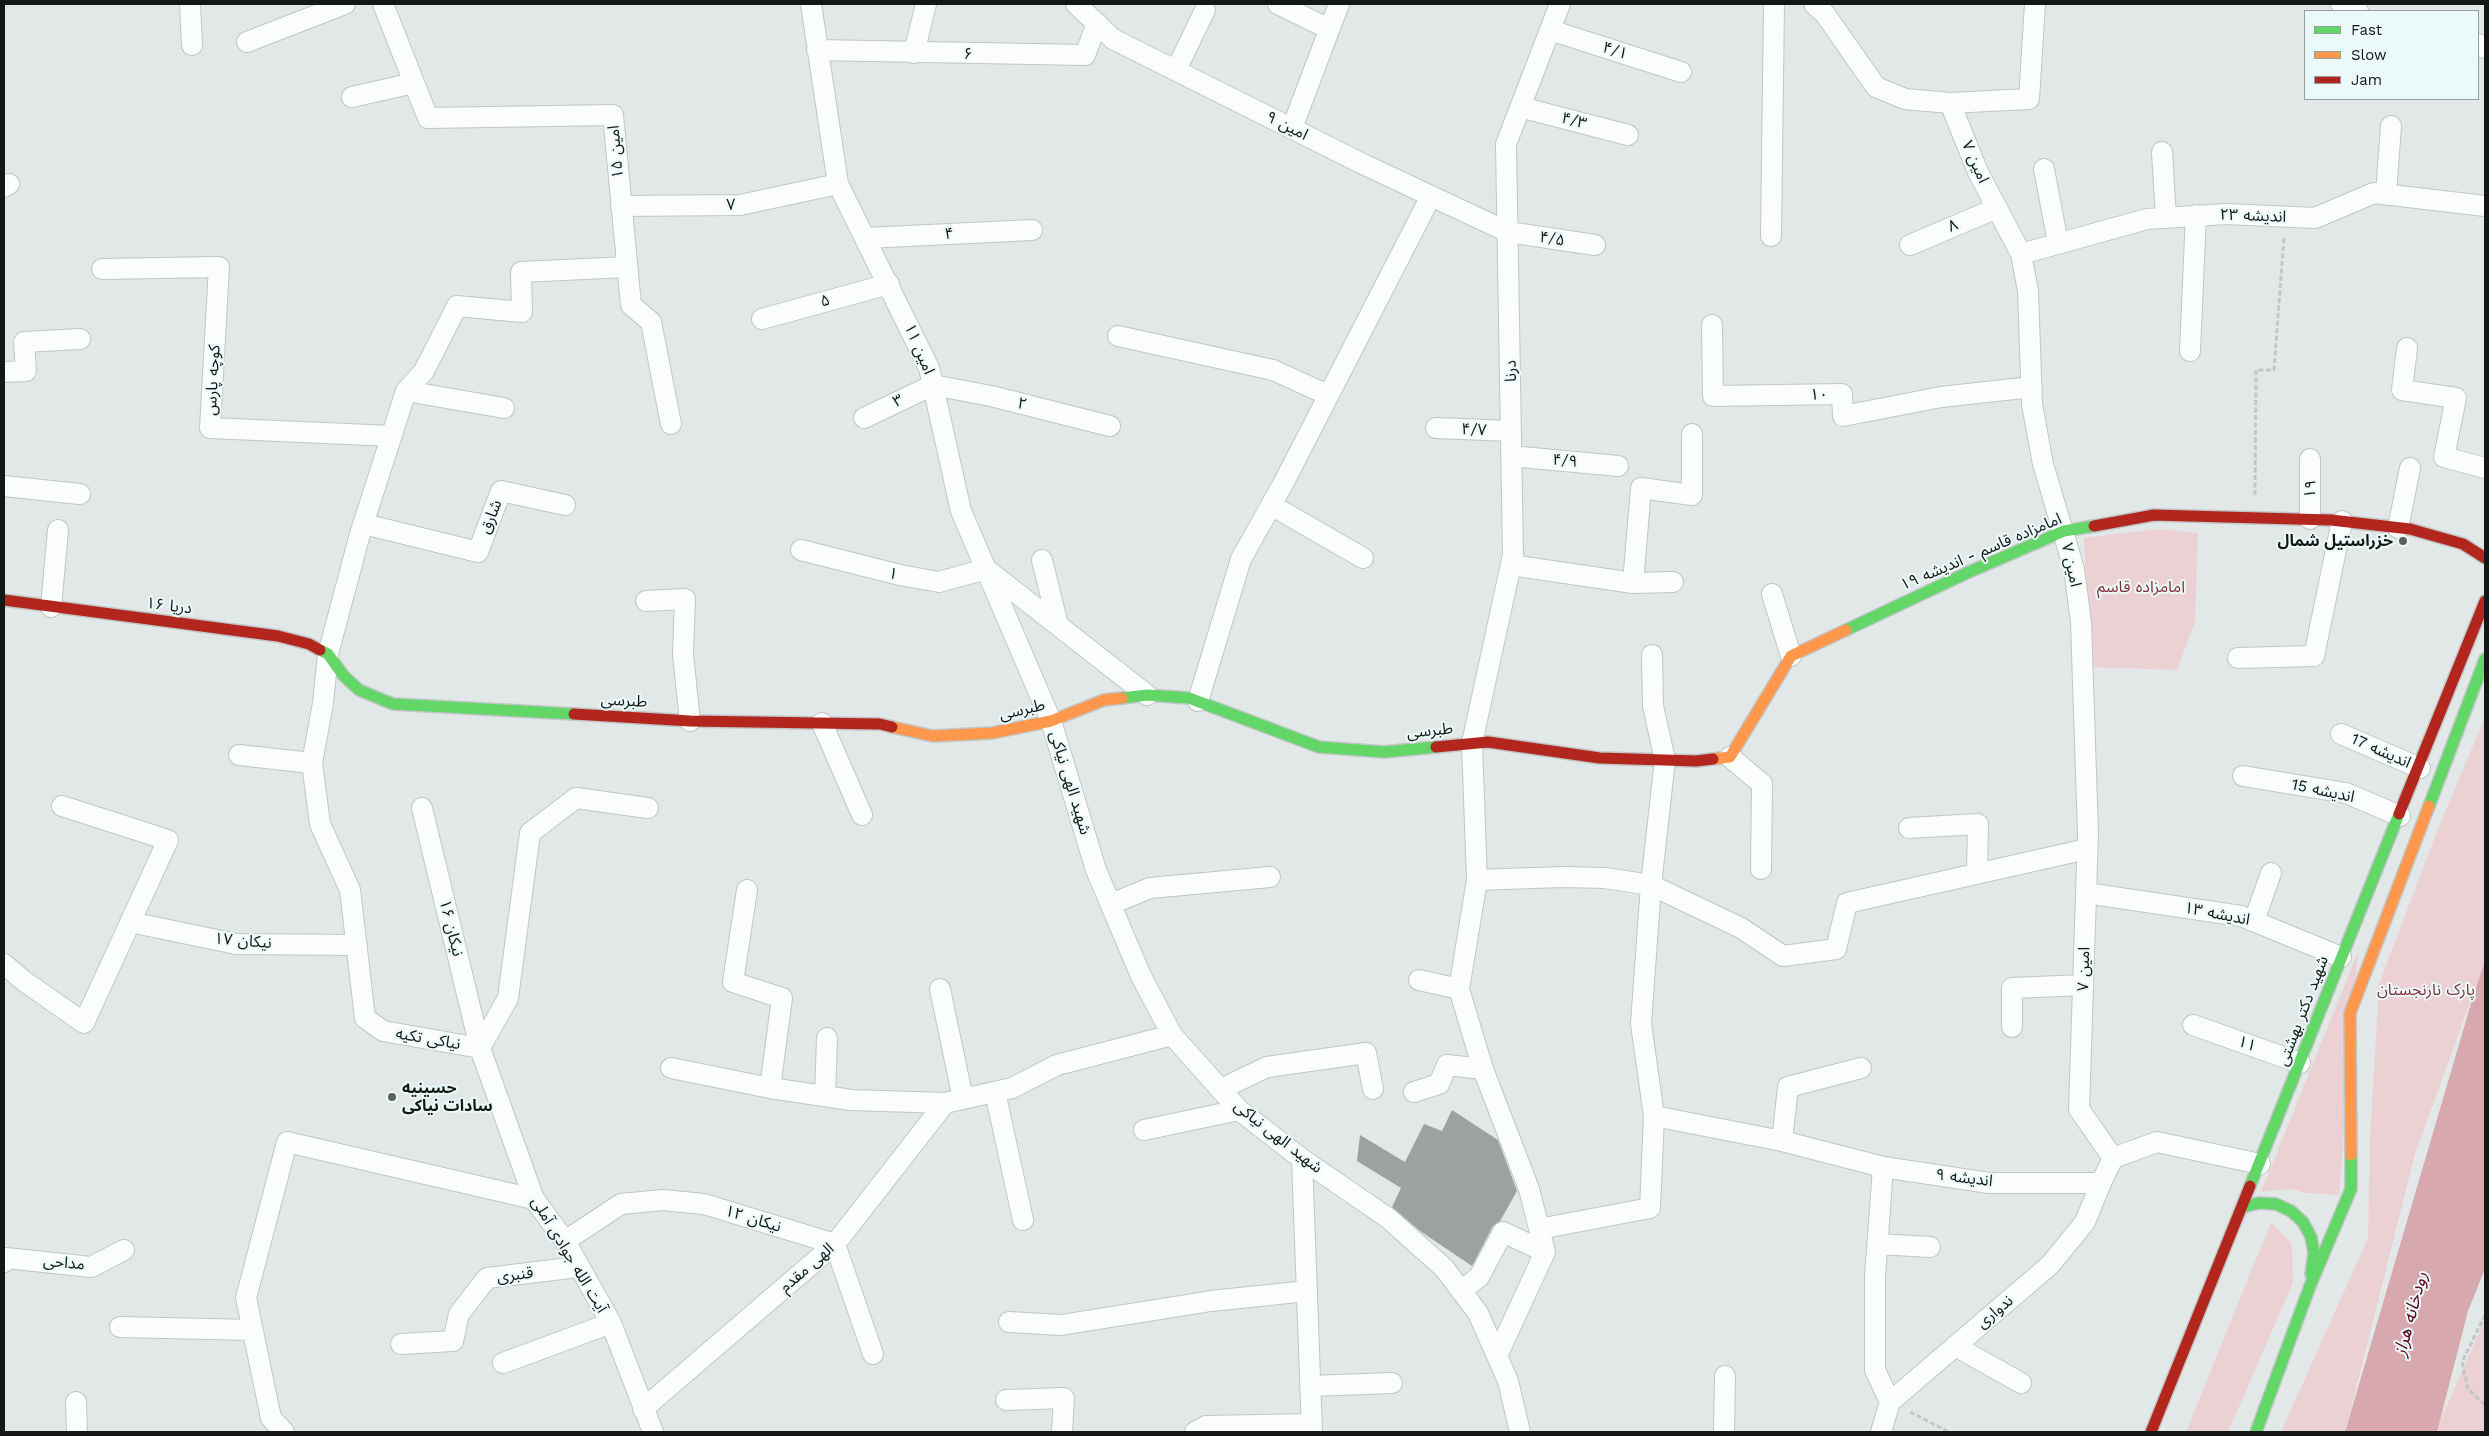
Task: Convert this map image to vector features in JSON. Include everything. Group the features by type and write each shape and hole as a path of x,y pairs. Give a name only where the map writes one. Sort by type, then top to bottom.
{"street":[{"path":"190,4 192,45"},
{"path":"247,42 345,4"},
{"name":"امین ۱۵","path":"383,4 428,118 613,115 631,306 651,322 671,424"},
{"name":"امین ۱۱","path":"811,4 838,184 929,368 961,511 1052,721"},
{"path":"914,53 926,4"},
{"name":"امین ۹","path":"1076,4 1113,39 1508,232"},
{"path":"1278,4 1329,29"},
{"path":"1292,128 1339,4"},
{"name":"درنا","path":"1459,989 1477,880 1472,743 1513,555 1506,144 1560,4"},
{"path":"1771,236 1774,4"},
{"path":"1814,4 1831,12 1876,88 1905,99 1950,103 2030,99 2035,4"},
{"path":"2341,4 2356,10"},
{"path":"1176,70 1205,10"},
{"name":"۶","path":"817,50 1085,55 1097,23"},
{"name":"۴/۱","path":"1550,30 1681,72"},
{"path":"352,97 414,83"},
{"name":"امین ۷","path":"1950,103 1978,172 2021,254 2028,291 2032,404 2043,464 2074,568 2080,622 2087,849 2079,1109 2113,1158"},
{"name":"۴/۳","path":"1520,107 1628,135"},
{"path":"2386,194 2391,126"},
{"path":"2162,152 2166,218"},
{"path":"2044,169 2058,243"},
{"name":"۷","path":"621,206 740,205 838,184"},
{"name":"اندیشه ۲۳","path":"2021,254 2147,219 2226,214 2314,218 2374,193 2485,206"},
{"path":"1198,701 1240,559 1271,505 1431,196"},
{"name":"۸","path":"1910,245 1997,208"},
{"path":"2190,351 2196,216"},
{"name":"۴","path":"866,238 1032,230"},
{"name":"۴/۵","path":"1508,232 1595,246"},
{"path":"406,391 424,371 457,306 522,312 521,272 627,267"},
{"name":"کوچه پارس","path":"102,269 218,268 210,428 392,436"},
{"name":"۵","path":"762,319 889,284"},
{"name":"۱۰","path":"1712,325 1713,396 1842,394 1843,416 1940,397 2032,387"},
{"path":"1118,336 1273,370 1328,396"},
{"path":"4,372 26,371 24,342 80,339"},
{"path":"2407,348 2402,390 2456,398 2444,457 2485,468"},
{"name":"۳","path":"864,418 933,384"},
{"name":"۲","path":"933,384 991,396 1110,426"},
{"path":"406,391 504,408"},
{"name":"نیاکی تکیه","path":"406,391 364,524 328,654 323,703 312,763 320,824 350,890 365,1018 383,1031 480,1048"},
{"name":"۴/۷","path":"1436,428 1512,431"},
{"path":"1633,583 1641,488 1692,495 1692,434"},
{"name":"۴/۹","path":"1512,456 1618,466"},
{"name":"۱۹","path":"2310,459 2310,519"},
{"path":"2398,528 2410,468"},
{"path":"4,486 80,494"},
{"name":"شارق","path":"364,524 478,552 501,491 565,505"},
{"path":"1271,505 1363,558"},
{"name":"امامزاده قاسم - اندیشه ۱۹","path":"1791,656 1960,576 2064,531 2154,516 2310,519 2398,528 2463,544 2485,558"},
{"path":"2238,658 2314,656 2342,521"},
{"path":"51,607 58,530"},
{"name":"۱","path":"801,550 900,576 939,582 986,568"},
{"path":"1042,560 1058,625"},
{"path":"1511,564 1633,583 1672,582"},
{"path":"986,568 1147,695"},
{"path":"1762,869 1762,784 1730,757 1791,656 1772,594"},
{"path":"646,602 685,598 683,654 690,721"},
{"name":"دریا ۱۶","path":"4,600 278,636 309,644 328,654"},
{"name":"شهید دکتر بهشتی","path":"2151,1432 2420,768 2485,601"},
{"name":"طبرسی","path":"328,654 343,675 359,690 393,704 690,721 880,724 933,736 992,733 1052,721 1104,700 1147,695 1190,698 1319,747 1384,752 1488,742 1600,758 1696,761 1730,757"},
{"path":"1539,1228 1650,1208 1654,1116 1641,1024 1651,885 1665,760 1653,706 1652,654"},
{"path":"2256,1432 2310,1286 2351,1189 2350,1013 2485,659"},
{"name":"شهید الهی نیاکی","path":"1052,721 1096,870 1141,976 1172,1035 1239,1110 1302,1159 1388,1218 1444,1268 1478,1313 1508,1382 1520,1432"},
{"path":"822,723 862,816"},
{"name":"اندیشه 17","path":"2341,734 2420,768"},
{"path":"239,755 312,763"},
{"name":"اندیشه 15","path":"2243,776 2346,793 2400,816"},
{"path":"480,1048 508,998 530,833 576,798 648,808"},
{"path":"4,964 24,981 84,1023 168,840 62,806"},
{"name":"نیکان ۱۶","path":"422,808 480,1048"},
{"path":"1909,828 1978,824 1977,874"},
{"path":"1477,880 1563,877 1606,878 1651,885 1741,928 1783,956 1836,949 1847,903 2087,849"},
{"path":"2254,921 2271,873"},
{"path":"1111,904 1150,888 1270,877"},
{"path":"747,890 733,982 782,998 770,1088"},
{"name":"اندیشه ۱۳","path":"2086,893 2241,916 2342,957"},
{"name":"نیکان ۱۷","path":"130,922 236,944 357,945"},
{"path":"1419,980 1459,989 1483,1069 1529,1189 1545,1252 1497,1356"},
{"path":"2012,1027 2012,988 2083,985"},
{"path":"940,989 954,1101"},
{"name":"۱۱","path":"2193,1026 2300,1063"},
{"path":"671,1068 770,1088 851,1100 954,1101 1012,1088 1057,1065 1172,1035"},
{"path":"825,1096 827,1038"},
{"name":"آیت الله جوادی آملی","path":"480,1048 534,1198 565,1241 611,1323 653,1432"},
{"path":"1221,1090 1266,1067 1366,1053 1373,1089"},
{"path":"1414,1092 1439,1084 1447,1065 1483,1069"},
{"path":"1782,1141 1788,1087 1861,1068"},
{"path":"995,1092 1023,1220"},
{"name":"الهی مقدم","path":"643,1408 836,1244 954,1101"},
{"path":"1144,1130 1239,1110"},
{"name":"اندیشه ۹","path":"1654,1116 1782,1141 1883,1167 1989,1183 2101,1183"},
{"path":"284,1432 271,1418 246,1298 286,1142 534,1198"},
{"path":"2101,1183 2113,1158 2157,1142 2260,1164"},
{"path":"1195,1432 1206,1426 1312,1428 1302,1159"},
{"path":"1881,1432 1890,1402 1875,1370 1875,1277 1883,1167"},
{"name":"ندواری","path":"1890,1402 2050,1266 2085,1222 2101,1183"},
{"name":"نیکان ۱۲","path":"565,1241 621,1204 663,1200 704,1204 836,1244"},
{"path":"2243,1207 2259,1203 2276,1204 2291,1211 2303,1222 2311,1237 2314,1253 2310,1286"},
{"path":"1461,1291 1479,1277 1503,1232 1545,1252"},
{"path":"836,1244 873,1354"},
{"path":"1878,1244 1930,1247"},
{"name":"مداحی","path":"4,1262 6,1258 91,1267 124,1250"},
{"name":"قنبری","path":"401,1344 454,1341 459,1314 486,1278 578,1267"},
{"path":"1009,1322 1061,1325 1211,1301 1307,1291"},
{"path":"503,1363 611,1323"},
{"path":"120,1327 253,1330"},
{"path":"1955,1346 2022,1383"},
{"path":"1724,1432 1725,1376"},
{"path":"1311,1386 1392,1383"},
{"path":"1006,1400 1064,1398 1062,1432"},
{"path":"76,1402 77,1432"}],"path":[{"path":"2255,518 2256,370 2274,370 2286,217"},
{"path":"2485,1316 2462,1362 2468,1390 2485,1405"},
{"path":"1890,1402 1949,1432"}],"green space":[{"name":"امامزاده قاسم","path":"2159,529 2198,533 2195,622 2177,670 2089,667 2084,538"},
{"name":"پارک نارنجستان","path":"2485,717 2485,961 2415,1154 2345,1432 2281,1432 2368,1238 2370,1138 2379,984 2439,826"},
{"path":"2358,952 2339,1195 2306,1193 2290,1189 2261,1192"},
{"path":"2271,1222 2292,1244 2293,1283 2228,1432 2186,1432"},
{"path":"2485,1319 2485,1432 2437,1432 2438,1426"}],"water":[{"name":"رودخانه هراز","path":"2485,961 2485,1269 2468,1311 2437,1432 2345,1432 2475,990"}],"building":[{"path":"1452,1110 1498,1140 1517,1191 1500,1221 1493,1226 1472,1266 1420,1231 1392,1207 1401,1188 1357,1161 1360,1135 1405,1162 1424,1124 1442,1131"}],"traffic: fast":[{"path":"1846,630 1969,572 2064,531 2094,526"},
{"path":"320,650 328,654 343,675 359,690 393,704 574,714"},
{"path":"2429,806 2485,659"},
{"path":"1122,698 1147,695 1189,698 1319,747 1384,752 1436,747"},
{"path":"2250,1186 2399,814"},
{"path":"2256,1432 2310,1286 2351,1189 2351,1155"},
{"path":"2243,1207 2259,1203 2276,1204 2291,1211 2303,1222 2311,1237 2314,1253 2311,1274"}],"traffic: slow":[{"path":"1713,759 1730,757 1791,656 1846,630"},
{"path":"892,727 933,736 992,733 1051,721 1104,700 1122,698"},
{"path":"2351,1155 2350,1013 2429,806"}],"traffic: jam":[{"path":"2094,526 2154,515 2331,520 2410,529 2463,544 2485,558"},
{"path":"4,600 278,636 309,644 320,650"},
{"path":"2399,814 2485,601"},
{"path":"574,714 690,721 880,724 892,727"},
{"path":"1436,747 1488,742 1600,758 1696,761 1713,759"},
{"path":"2151,1432 2250,1186"}],"place":[{"name":"خزراستیل شمال","path":"2403,541"},
{"name":"حسینیه سادات نیاکی","path":"392,1097"}]}
